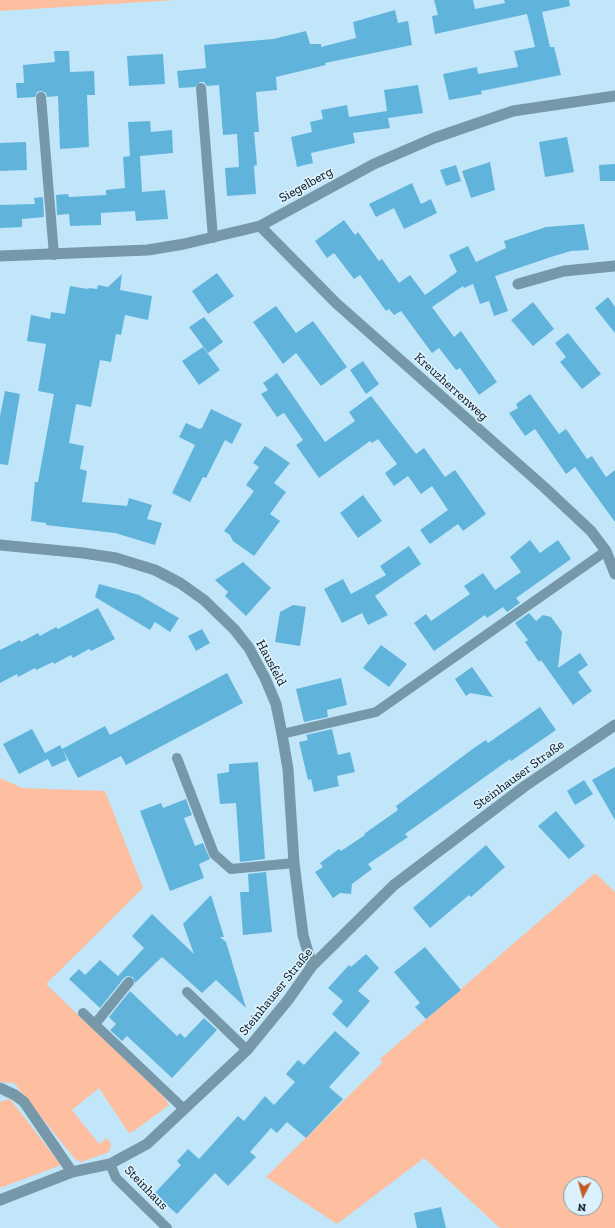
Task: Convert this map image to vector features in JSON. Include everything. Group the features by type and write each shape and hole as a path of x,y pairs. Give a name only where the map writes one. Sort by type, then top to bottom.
{"street":[{"name":"Siegelberg","path":"0,256 148,250 213,238 260,226 374,164 434,138 513,111 615,96"},
{"name":"Kreuzherrenweg","path":"260,226 336,303 544,487 591,531 606,551 615,574"},
{"path":"518,284 564,271 615,266"},
{"name":"Hausfeld","path":"0,545 83,553 116,558 155,570 180,583 220,614 250,648 276,704 282,734 288,769 294,863 304,934 312,966"},
{"name":"Steinhauser Straße","path":"0,1200 72,1172 110,1164 147,1144 247,1050 288,1000 312,966 394,885 525,786 615,725"},
{"path":"0,1088 10,1092 24,1102 72,1172"}],"lane":[{"path":"201,88 213,238"},
{"path":"41,97 54,255"},
{"path":"282,734 376,712 606,551"},
{"path":"177,758 214,854 231,869 294,863"},
{"path":"95,1024 129,982"},
{"path":"187,992 247,1050"},
{"path":"83,1013 184,1109"},
{"name":"Steinhaus","path":"110,1164 116,1178 167,1228"}],"shaded area":[{"path":"0,0 176,0 0,11"},
{"path":"0,778 22,788 105,791 143,888 46,984 165,1098 169,1105 134,1131 129,1133 99,1088 72,1110 99,1144 107,1138 111,1144 109,1152 81,1162 75,1159 14,1083 0,1082"},
{"path":"595,873 615,892 615,1228 500,1228 424,1158 337,1224 266,1177 383,1062 380,1059"},
{"path":"10,1099 61,1165 0,1188 0,1102"}],"building":[{"path":"434,0 473,0 475,9 505,3 504,0 569,0 570,6 542,12 550,47 554,47 561,75 481,91 482,94 449,100 443,74 477,67 478,74 518,67 514,51 535,47 527,14 435,34 432,16 438,15"},
{"path":"395,10 398,23 408,21 412,45 325,63 326,65 276,77 277,90 256,92 259,132 254,132 257,165 254,166 256,194 227,196 225,168 239,167 237,134 223,135 219,85 207,86 204,82 200,82 195,87 179,88 177,71 206,68 204,45 273,39 306,31 310,44 321,44 321,47 356,38 353,22"},
{"path":"54,51 69,51 70,72 94,71 95,95 87,95 89,147 60,149 58,96 47,97 46,93 41,91 37,92 35,97 17,98 16,83 24,83 23,65 55,62"},
{"path":"163,54 165,84 129,86 127,56"},
{"path":"418,85 423,113 388,118 390,128 353,133 355,143 311,153 313,163 297,167 291,137 312,132 310,122 323,119 321,110 347,105 349,117 387,111 384,90"},
{"path":"150,121 151,132 172,130 173,153 140,156 142,192 165,190 168,219 136,221 135,211 101,213 101,225 70,226 69,214 57,215 56,195 68,194 69,197 106,195 106,190 125,188 123,157 130,156 128,122"},
{"path":"567,137 574,172 545,177 539,142"},
{"path":"26,142 27,170 0,171 0,143"},
{"path":"490,162 495,190 471,198 462,171"},
{"path":"615,164 615,181 600,181 599,165"},
{"path":"456,165 461,181 446,186 440,170"},
{"path":"412,183 421,204 431,199 437,213 404,229 394,208 376,217 369,204"},
{"path":"43,197 44,217 22,219 22,227 0,228 0,205 35,204 34,198"},
{"path":"344,220 355,235 358,232 379,261 382,259 399,283 410,275 425,295 457,272 449,255 468,246 476,262 506,248 504,241 546,227 584,224 589,250 571,251 495,276 508,311 494,316 489,301 480,304 473,284 464,288 463,286 432,307 454,337 461,331 497,382 479,395 460,368 456,370 439,348 432,353 401,311 394,315 389,309 386,311 360,275 354,279 334,253 327,258 315,241"},
{"path":"217,273 234,296 208,314 192,291"},
{"path":"122,274 120,290 152,296 148,320 125,315 121,335 116,334 111,362 100,360 91,407 76,404 69,443 84,446 80,469 87,471 82,502 127,506 129,498 152,505 147,519 162,523 155,545 115,533 46,525 46,523 31,521 35,482 38,482 54,394 38,391 46,344 27,341 31,315 50,319 51,312 65,314 70,286 88,289 97,289 98,285 108,287"},
{"path":"608,297 615,307 615,333 595,308"},
{"path":"533,302 554,329 533,346 511,320"},
{"path":"276,306 296,333 313,321 347,367 321,386 296,353 283,364 253,322"},
{"path":"204,317 223,342 208,353 189,327"},
{"path":"568,333 601,374 582,389 560,362 566,357 555,343"},
{"path":"203,347 220,370 199,385 182,361"},
{"path":"363,361 379,384 366,394 350,370"},
{"path":"277,373 325,442 355,421 349,412 371,396 416,454 424,448 445,477 455,470 486,514 463,531 458,524 430,544 420,530 448,510 432,486 421,494 408,476 394,486 385,473 397,464 378,439 372,443 370,441 319,478 296,445 303,440 284,413 277,417 261,394 268,390 263,383"},
{"path":"5,391 20,394 8,465 0,464 0,416"},
{"path":"530,394 559,434 566,429 587,459 592,456 606,477 615,470 615,522 575,467 566,474 535,429 525,436 509,413 518,408 516,404"},
{"path":"211,409 242,424 232,444 225,440 206,478 203,477 190,502 172,493 195,445 179,437 186,423 199,429 202,428"},
{"path":"265,446 290,463 274,483 286,492 270,514 280,521 254,556 233,541 230,535 224,531 254,491 246,485 259,467 253,463"},
{"path":"363,495 382,521 358,538 340,513"},
{"path":"530,540 540,553 558,540 571,559 516,598 520,603 507,612 503,607 487,618 485,615 434,651 414,623 426,614 431,621 470,594 464,586 483,573 495,590 521,572 510,557"},
{"path":"409,546 421,564 375,596 388,615 368,625 362,613 342,623 324,589 343,579 351,594 386,575 380,566"},
{"path":"243,562 271,588 246,616 225,596 228,592 215,580"},
{"path":"99,584 139,595 179,618 170,632 155,622 150,630 95,597"},
{"path":"293,605 306,607 300,646 275,642 280,612"},
{"path":"98,608 115,639 91,651 89,649 73,658 71,655 54,664 53,662 36,670 35,668 18,677 17,674 0,683 0,650 20,640 21,642 38,633 40,636 56,627 58,629"},
{"path":"529,613 536,621 543,615 551,617 562,632 558,668 580,653 588,665 578,672 592,691 573,705 541,660 539,662 525,642 528,640 515,623"},
{"path":"202,629 210,643 196,651 188,636"},
{"path":"381,645 407,664 389,687 363,668"},
{"path":"472,667 493,697 470,693 466,696 455,679"},
{"path":"227,673 243,703 126,765 121,756 78,778 63,750 67,760 52,767 48,759 19,774 3,744 32,729 45,753 60,745 62,749 105,726 110,735"},
{"path":"341,678 347,705 327,710 328,717 304,722 296,689"},
{"path":"540,707 556,730 511,761 510,759 405,834 408,837 368,864 372,869 352,884 351,894 340,893 333,898 315,872 323,867 320,863 339,849 341,851 365,835 364,834 398,810 396,806 474,748 486,740 488,743"},
{"path":"332,729 338,755 350,752 355,772 337,776 339,786 314,792 311,779 308,780 299,742 308,740 306,735"},
{"path":"258,762 265,859 240,862 236,803 220,804 217,774 229,772 229,764"},
{"path":"615,767 615,820 592,780"},
{"path":"584,780 593,794 575,805 567,791"},
{"path":"186,799 192,815 184,818 195,846 203,843 210,859 199,864 204,878 170,891 140,811 161,803 163,808"},
{"path":"556,811 585,846 569,859 538,826"},
{"path":"486,845 505,867 471,897 469,895 430,928 413,908"},
{"path":"266,872 272,932 243,935 240,892 249,892 248,874"},
{"path":"211,895 224,937 220,937 226,942 246,1008 216,980 202,993 162,957 135,983 133,977 127,976 124,978 100,1008 69,979 79,969 85,975 100,960 118,976 144,948 132,936 152,914 194,954 183,924"},
{"path":"425,947 461,990 426,1019 415,1007 420,1003 394,972"},
{"path":"366,954 379,968 358,991 370,1001 347,1028 332,1014 343,1001 328,988 349,965 351,967"},
{"path":"130,991 177,1036 180,1033 185,1038 204,1018 217,1030 172,1078 127,1036 122,1041 110,1030 116,1024 109,1017"},
{"path":"335,1031 360,1053 329,1087 343,1099 306,1138 287,1122 277,1133 271,1128 250,1152 256,1157 228,1186 215,1173 177,1214 154,1194 181,1165 177,1161 188,1149 199,1159 238,1116 244,1121 265,1096 274,1105 295,1082 286,1074 298,1060 304,1065"},
{"path":"441,1207 446,1228 417,1228 414,1213"}]}
